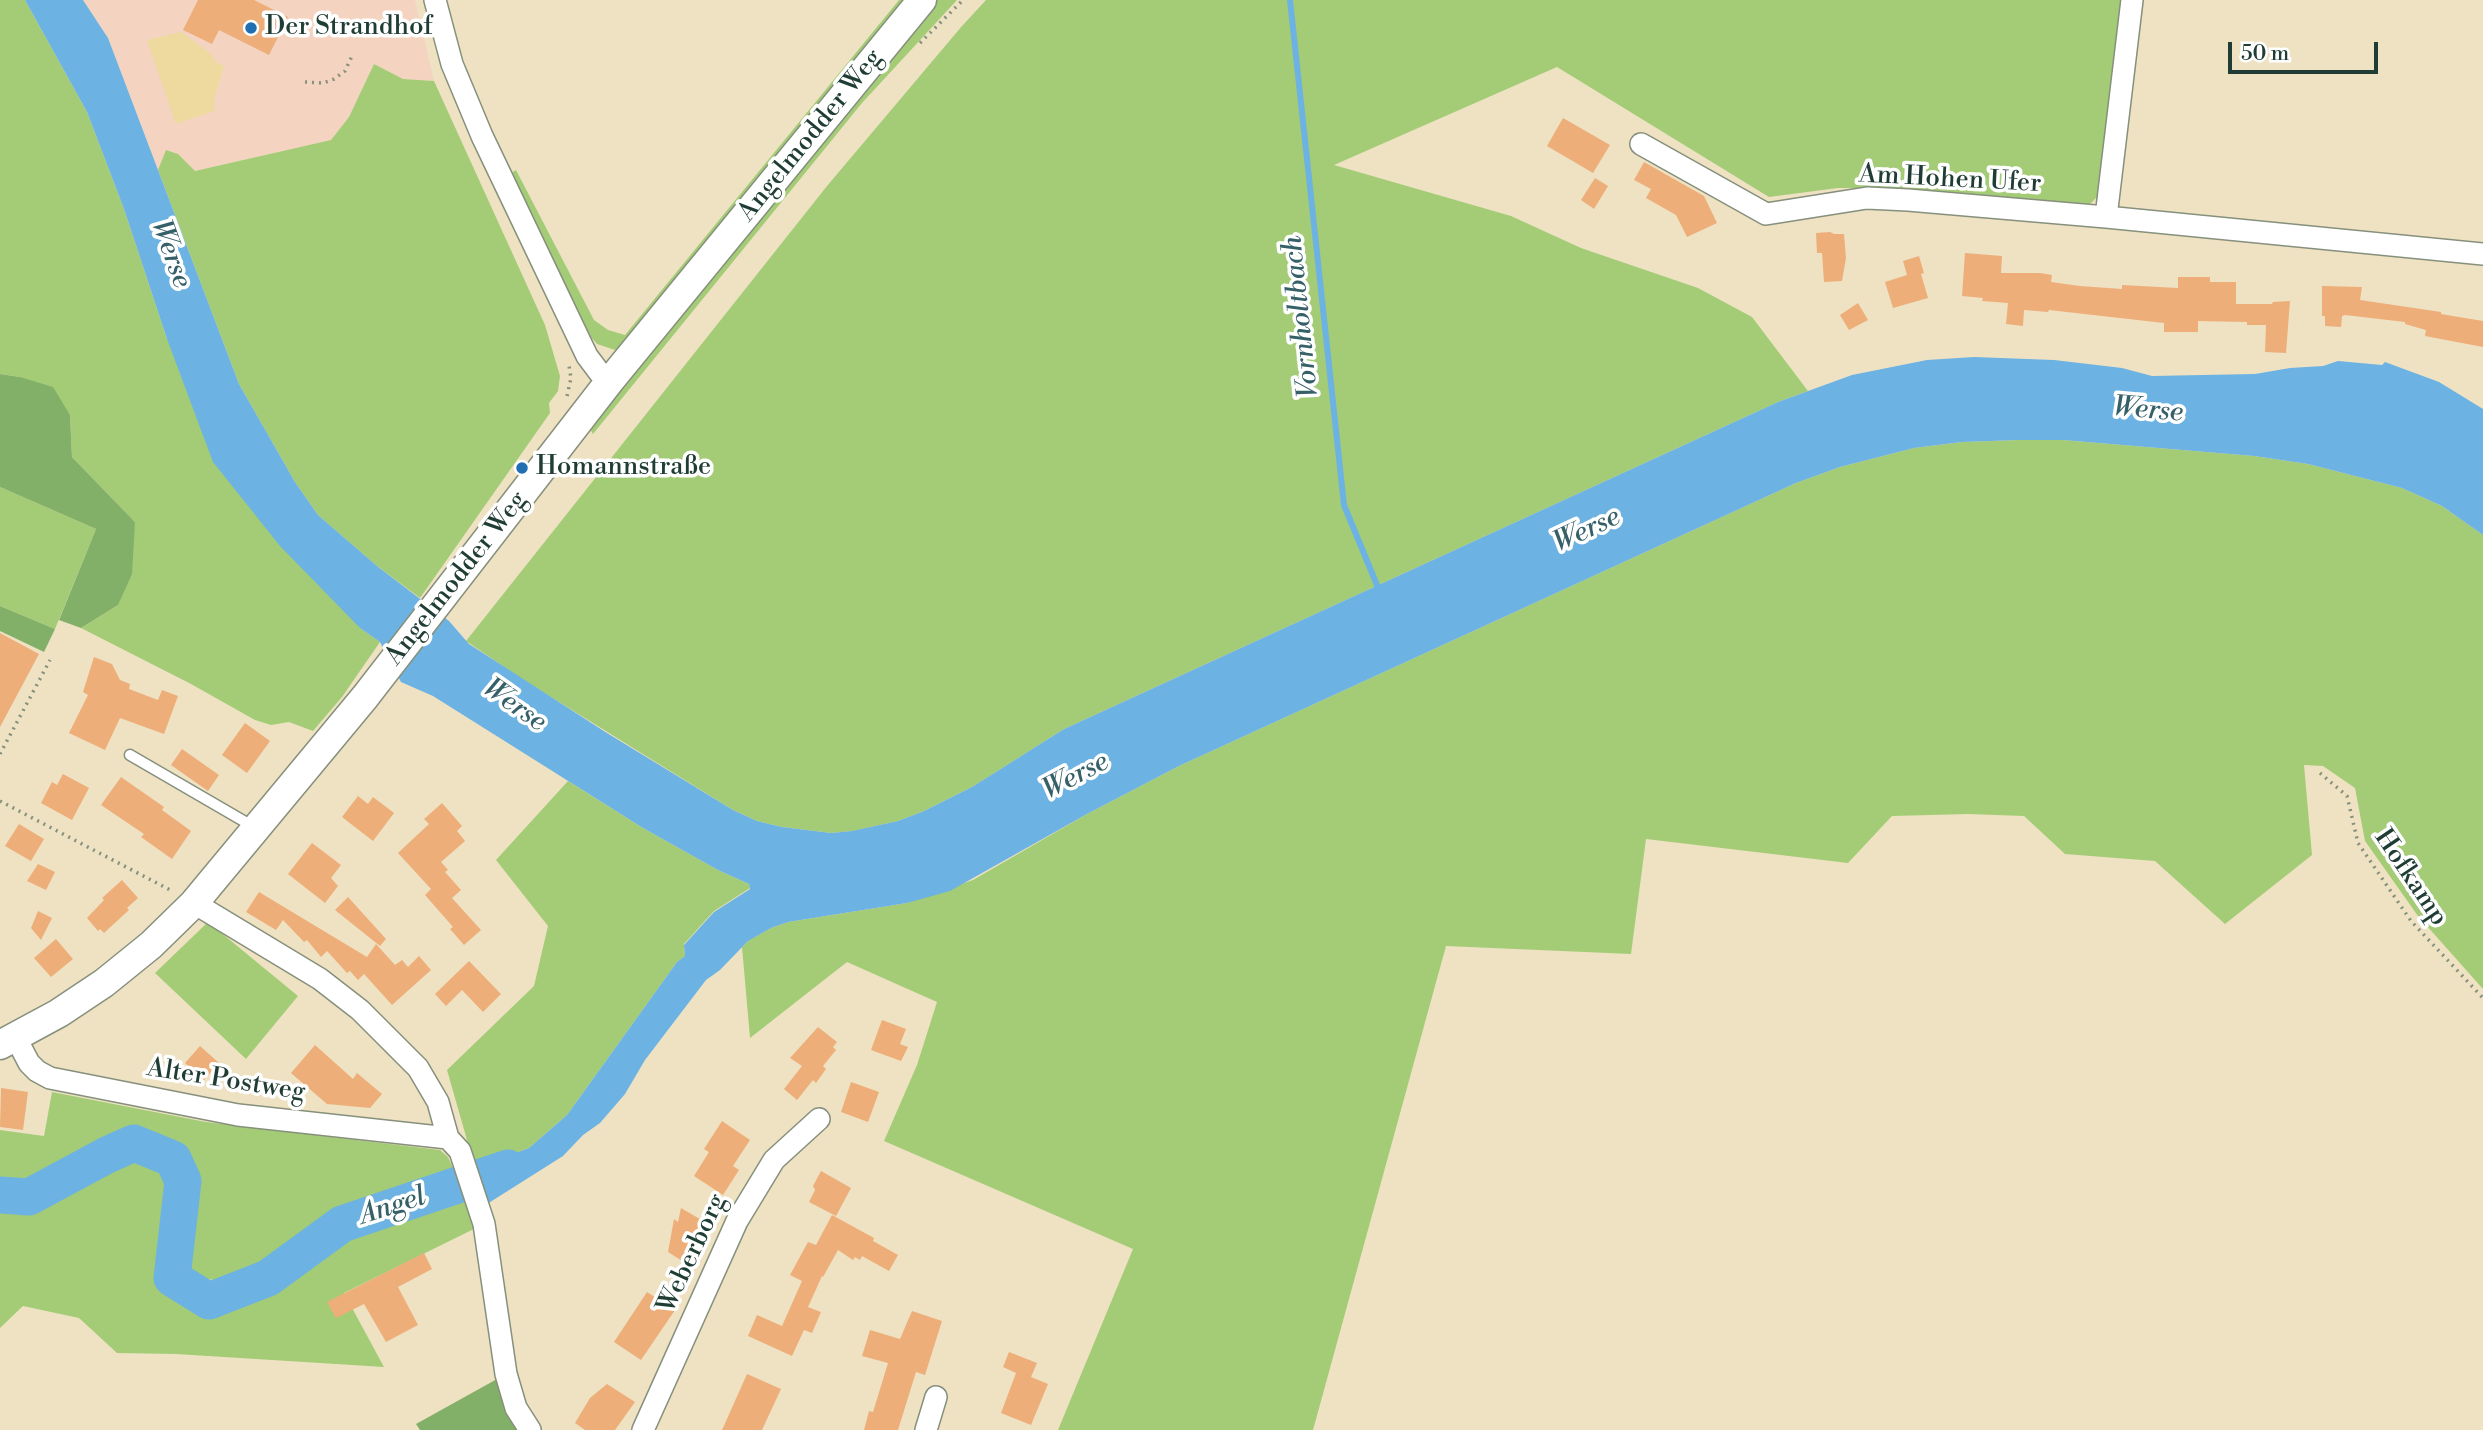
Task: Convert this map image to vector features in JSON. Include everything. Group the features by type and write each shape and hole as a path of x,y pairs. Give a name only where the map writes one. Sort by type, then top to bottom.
{"street":[{"path":"435,0 452,64 482,136 587,356 609,382"},
{"name":"Angelmodder Weg","path":"8,1041 104,983 151,945 187,899 256,828 383,673 609,382 922,0"},
{"path":"2106,217 2132,0"},
{"name":"Am Hohen Ufer","path":"1641,144 1766,214 1867,198 2106,217 2483,254"},
{"path":"187,899 320,979 360,1010 418,1068 438,1102 448,1138 460,1151 484,1224 506,1374 516,1408 530,1430"},
{"name":"Alter Postweg","path":"8,1041 37,1071 50,1078 237,1115 448,1138"},
{"name":"Weberborg","path":"643,1430 737,1220 774,1160 819,1119"},
{"path":"926,1430 936,1397"}],"lane":[{"path":"130,755 256,828"}],"path":[{"path":"305,82 323,83 334,79 345,71 352,57"},
{"path":"0,754 50,660"},
{"name":"Hofkamp","path":"2320,773 2347,796 2358,844 2411,921 2483,998"},
{"path":"0,801 187,899"}],"shaded area":[{"path":"83,0 415,0 434,81 402,79 374,64 349,117 331,140 195,171 178,154 166,150 158,170 108,38"}],"green space":[{"path":"0,0 25,0 87,112 124,209 167,339 360,628 380,642 342,697 313,731 289,722 271,725 255,720 81,628 118,605 135,522 72,457 70,415 20,377 0,374"},
{"path":"899,0 910,0 631,342 615,350 597,344 584,329 509,174 516,170 594,320 608,330 625,335"},
{"path":"931,0 957,0 862,103 593,434 590,429 622,383"},
{"path":"986,0 2123,0 2100,194 2089,205 1879,188 1838,188 1769,197 1557,67 1334,165 1511,216 1581,248 1698,288 1752,317 1808,391 1778,402 1064,729 972,787 924,811 898,821 831,833 757,821 733,810 522,679 466,641 827,186"},
{"path":"374,64 403,79 434,81 545,325 560,376 558,391 549,403 550,413 420,598 377,566 318,515 295,482 239,384 158,170 166,150 178,154 195,171 331,140 349,117"},
{"path":"0,374 53,387 70,415 72,457 135,522 132,574 118,605 81,628 59,620 96,529 0,487"},
{"path":"2063,440 2254,456 2308,464 2402,488 2442,506 2483,535 2483,989 2418,916 2365,841 2355,788 2323,766 2304,765 2312,855 2225,924 2155,861 2065,854 2024,816 1892,816 1848,863 1646,839 1631,954 1446,946 1313,1430 1058,1430 1133,1249 884,1141 917,1065 937,1002 847,962 750,1038 742,947 771,928 788,922 907,903 973,880 1087,814 1179,766 1796,483 1840,467 1914,448 1962,442"},
{"path":"0,487 96,529 55,629 0,606"},
{"path":"0,606 55,629 44,652 0,631"},
{"path":"568,781 643,828 718,870 749,884 750,888 714,911 684,944 685,956 677,962 567,1115 529,1148 475,1168 447,1070 534,986 548,926 496,860"},
{"path":"208,922 298,996 246,1059 155,973"},
{"path":"52,1092 206,1122 440,1150 448,1157 455,1172 339,1210 265,1266 224,1282 197,1277 184,1265 188,1181 175,1155 135,1139 104,1151 30,1191 0,1189 0,1130 44,1136"},
{"path":"134,1143 173,1159 183,1181 172,1278 209,1300 268,1278 342,1224 462,1201 480,1212 484,1224 344,1293 384,1367 117,1353 79,1318 23,1306 0,1328 0,1195 29,1197"},
{"path":"506,1374 530,1430 420,1430 416,1424"}],"sand":[{"path":"181,32 224,66 214,99 214,111 176,124 147,40"}],"water":[{"name":"Werse","path":"25,0 83,0 108,38 239,384 295,482 318,515 377,566 449,621 469,644 733,810 757,821 782,827 831,833 852,831 898,821 924,811 972,787 1064,729 1778,402 1852,375 1927,360 1974,357 2054,360 2122,368 2152,376 2255,374 2323,366 2338,361 2382,365 2385,362 2439,382 2483,409 2483,535 2442,506 2402,488 2308,464 2254,456 2063,440 2018,440 1962,442 1914,448 1840,467 1796,483 1179,766 950,891 907,903 788,922 771,928 748,941 720,970 706,980 645,1060 625,1094 600,1123 583,1135 563,1156 487,1204 475,1168 529,1148 567,1115 677,962 685,956 684,945 714,912 750,889 749,884 718,870 643,828 433,696 401,682 380,642 360,628 280,546 213,462 87,112"}],"building":[{"name":"Der Strandhof","path":"198,0 254,0 288,17 269,55 219,30 212,44 183,30"},
{"path":"1563,118 1610,145 1593,173 1547,146"},
{"path":"1644,162 1704,196 1717,223 1687,237 1676,215 1646,198 1651,189 1634,180"},
{"path":"1595,178 1608,186 1594,209 1581,200"},
{"path":"1816,233 1844,234 1846,258 1842,281 1824,282 1822,253 1817,253"},
{"path":"1965,253 2002,256 2001,273 2040,273 2052,275 2051,282 2080,286 2122,289 2122,285 2178,288 2178,277 2210,277 2210,282 2236,282 2236,304 2290,301 2286,353 2265,352 2266,325 2247,325 2247,322 2198,321 2198,332 2164,332 2164,323 2049,310 2024,310 2023,326 2006,324 2008,303 1962,296"},
{"path":"1919,256 1928,298 1893,308 1885,282 1907,275 1903,261"},
{"path":"2322,286 2362,287 2360,300 2483,321 2483,347 2425,336 2426,330 2405,322 2345,315 2342,316 2341,327 2325,326 2325,316 2322,316"},
{"path":"1858,303 1868,320 1849,330 1840,315"},
{"path":"0,633 39,654 0,727"},
{"path":"94,657 112,664 120,680 130,684 129,689 158,700 162,690 178,696 164,734 120,718 105,750 69,733 88,695 83,692"},
{"path":"245,723 270,741 247,773 222,755"},
{"path":"182,749 219,775 208,791 171,765"},
{"path":"63,774 89,788 72,820 41,803 52,782 57,785"},
{"path":"121,777 164,807 162,810 191,831 172,859 141,837 144,834 101,805"},
{"path":"358,796 368,804 373,797 394,813 373,841 342,817"},
{"path":"442,803 462,826 457,831 465,841 441,862 448,870 445,872 461,890 452,898 481,930 464,945 450,929 453,927 425,895 431,889 398,853 429,824 424,819"},
{"path":"19,824 44,839 31,861 5,846"},
{"path":"312,843 341,865 331,878 338,886 325,903 288,874"},
{"path":"38,864 55,872 46,890 27,881"},
{"path":"122,880 138,898 104,933 100,929 98,931 87,918 104,900 102,898"},
{"path":"259,892 367,957 376,944 395,965 402,960 408,967 419,956 431,970 392,1005 364,974 358,980 350,971 347,973 327,951 321,957 307,940 304,942 283,920 276,930 246,912"},
{"path":"348,897 386,939 380,946 335,910"},
{"path":"38,911 52,918 41,940 31,928"},
{"path":"56,939 73,959 51,977 34,958"},
{"path":"469,961 501,994 483,1012 462,990 446,1006 435,994"},
{"path":"882,1020 906,1029 900,1044 908,1047 901,1061 871,1050"},
{"path":"818,1027 837,1042 833,1047 836,1050 823,1066 826,1069 816,1083 813,1080 797,1100 784,1089 802,1066 790,1058"},
{"path":"315,1045 353,1079 357,1073 382,1094 370,1108 327,1104 291,1073"},
{"path":"200,1046 219,1063 204,1080 185,1063"},
{"path":"851,1082 879,1092 868,1122 841,1112"},
{"path":"1,1088 28,1092 23,1130 0,1127"},
{"path":"722,1121 750,1140 733,1166 739,1170 723,1195 694,1176 709,1152 704,1149"},
{"path":"821,1171 851,1188 836,1216 809,1202"},
{"path":"681,1208 710,1225 687,1264 668,1252 674,1219 678,1222"},
{"path":"832,1215 898,1255 889,1271 862,1256 860,1260 855,1257 853,1260 838,1250 808,1307 821,1312 812,1333 804,1330 792,1356 748,1336 757,1315 782,1326 802,1281 790,1275 808,1242 816,1245"},
{"path":"424,1253 432,1269 398,1287 418,1325 386,1342 364,1304 336,1318 327,1302"},
{"path":"647,1292 675,1310 641,1360 614,1342"},
{"path":"912,1311 942,1321 925,1375 916,1372 898,1430 864,1430 869,1411 873,1412 888,1363 862,1356 870,1330 900,1339"},
{"path":"1009,1352 1037,1363 1031,1377 1048,1384 1031,1425 1001,1413 1016,1373 1003,1367"},
{"path":"747,1374 781,1389 762,1430 722,1430"},
{"path":"607,1384 635,1402 615,1430 585,1430 575,1423 590,1398"}],"waterway":[{"name":"Vornholtbach","path":"1290,0 1344,505 1379,590"},
{"name":"Angel","path":"0,1195 29,1197 134,1143 173,1159 183,1181 172,1278 209,1301 268,1278 342,1224 508,1168"}],"place":[{"name":"Der Strandhof","path":"251,28"},
{"name":"Homannstraße","path":"522,468"}]}
